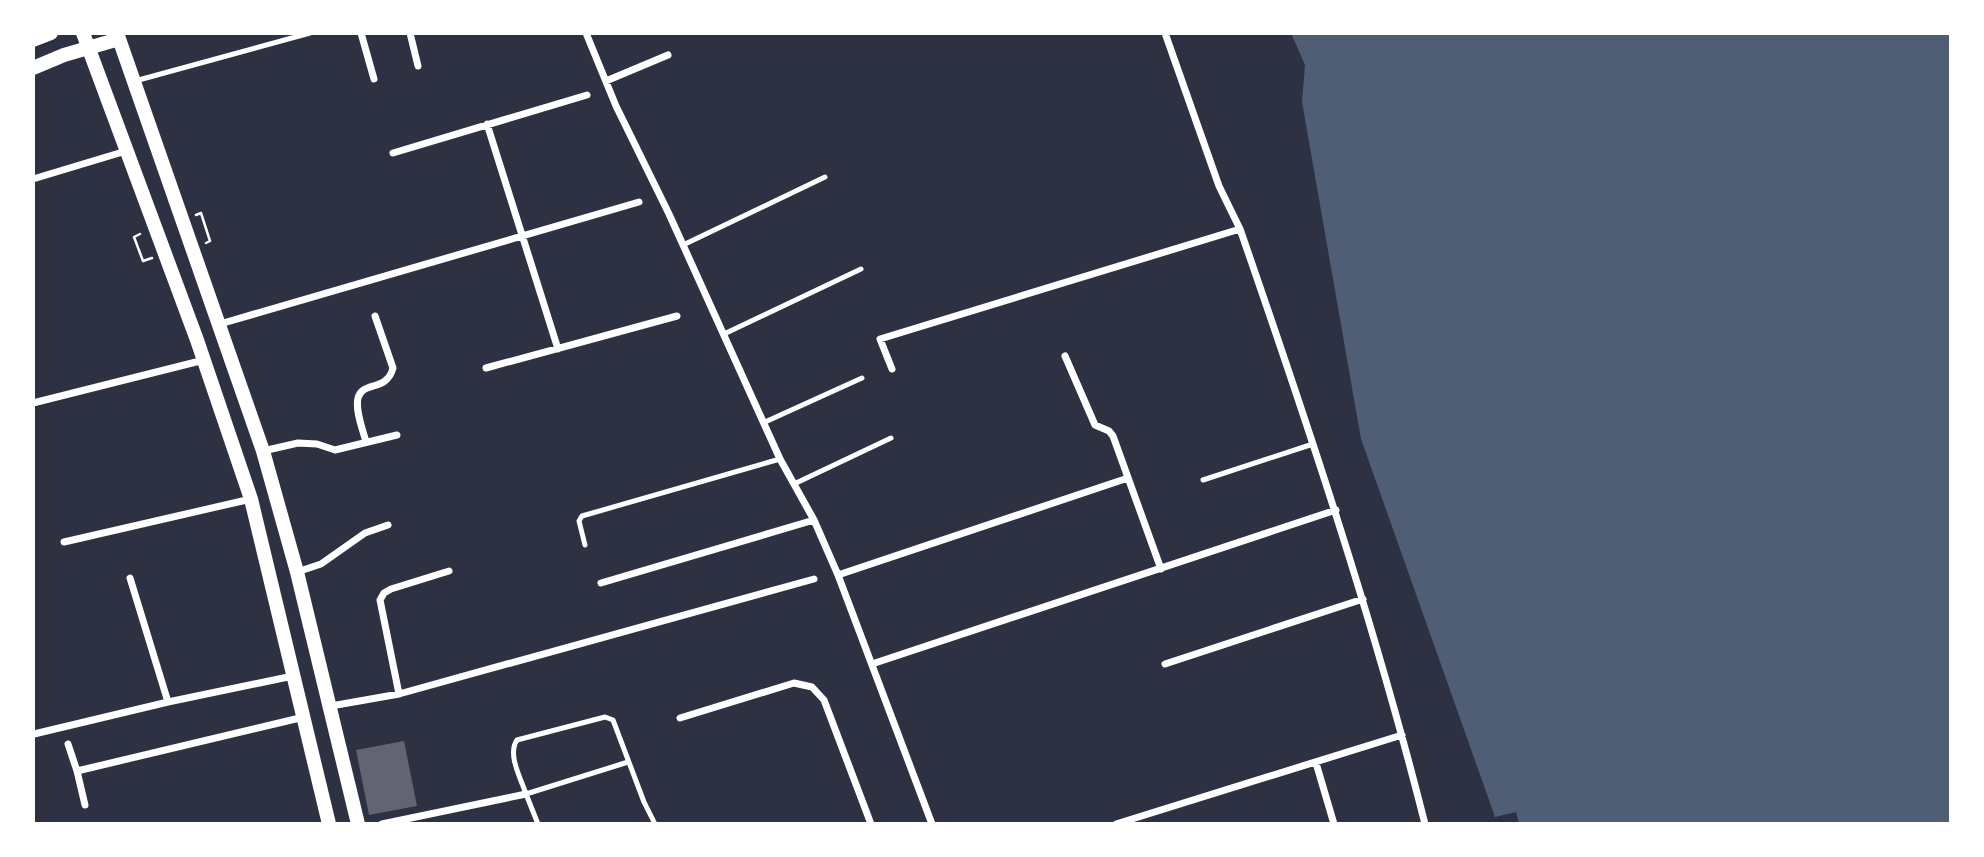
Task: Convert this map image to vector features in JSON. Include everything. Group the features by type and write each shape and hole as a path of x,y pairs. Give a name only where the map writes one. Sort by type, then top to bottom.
{"main road":[{"path":"33,40 51,33"},
{"path":"83,33 204,360 251,499 328,824"},
{"path":"33,68 118,36 263,451 297,572 358,824"}],"street":[{"path":"361,33 374,79"},
{"path":"410,33 418,66"},
{"path":"586,33 780,459 814,520 838,575 932,824"},
{"path":"1165,33 1219,186 1240,229 1336,510 1402,735 1425,824"},
{"path":"606,81 668,55"},
{"path":"393,153 587,95"},
{"path":"487,124 558,349"},
{"path":"33,179 127,150"},
{"path":"220,324 639,202"},
{"path":"892,369 880,339 1240,229"},
{"path":"366,442 358,397 362,391 383,384 391,377 393,368 375,316"},
{"path":"486,368 677,316"},
{"path":"1065,356 1095,425 1114,436 1161,569"},
{"path":"33,403 204,360"},
{"path":"263,451 298,443 317,444 335,450 397,435"},
{"path":"838,575 1128,478"},
{"path":"64,542 251,499"},
{"path":"872,664 1336,510"},
{"path":"601,583 814,520"},
{"path":"297,572 321,564 365,533 388,525"},
{"path":"399,694 380,600 384,593 391,589 449,571"},
{"path":"130,578 168,702"},
{"path":"331,706 399,694 814,579"},
{"path":"1165,664 1363,599"},
{"path":"34,734 293,676"},
{"path":"680,718 794,683 812,687 824,701 871,824"},
{"path":"76,771 304,717"},
{"path":"1116,824 1402,735"},
{"path":"68,744 85,805"},
{"path":"1316,763 1334,824"},
{"path":"382,824 526,794"}],"lane":[{"path":"135,81 310,33"},
{"path":"683,245 825,177"},
{"path":"724,334 861,269"},
{"path":"765,422 862,377"},
{"path":"794,484 891,438"},
{"path":"1203,480 1313,444"},
{"path":"585,545 579,521 582,516 780,459"},
{"path":"538,824 526,794 513,744 517,740 605,717 613,720 655,824"},
{"path":"526,794 628,762"}],"path":[{"path":"201,214 210,241"},
{"path":"134,237 143,261"}],"water":[{"path":"1291,33 1951,33 1951,824 1519,824 1516,812 1495,817 1361,439 1302,102 1305,65"}],"building":[{"path":"404,741 417,806 369,815 356,750"}]}
